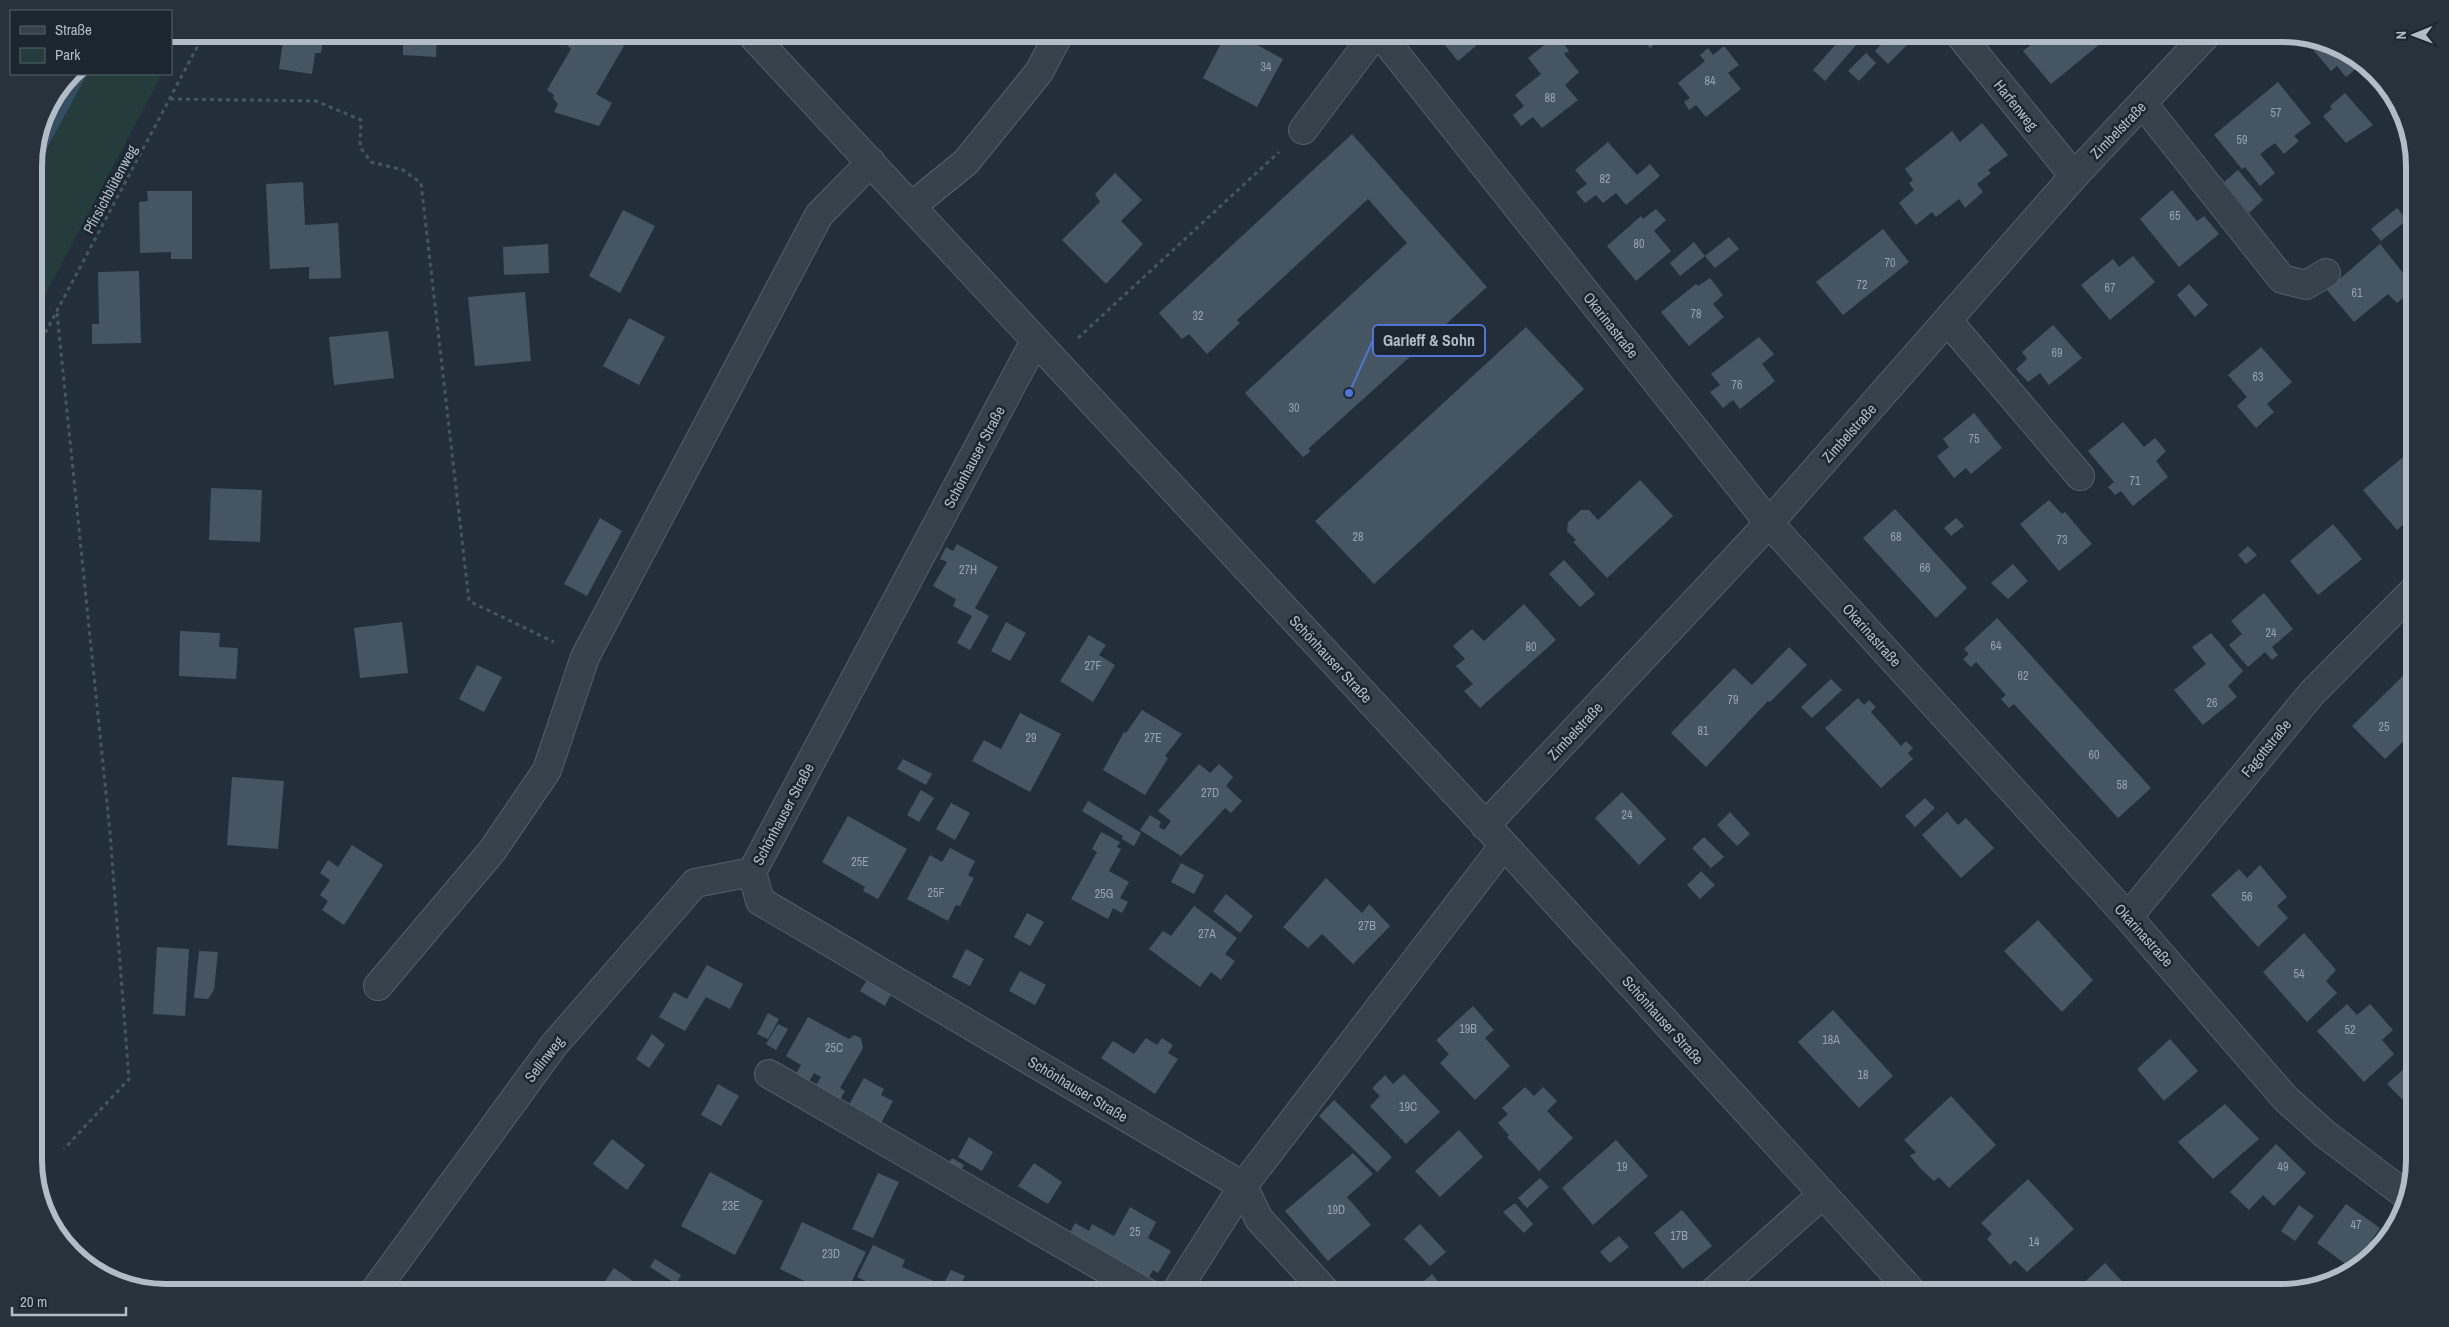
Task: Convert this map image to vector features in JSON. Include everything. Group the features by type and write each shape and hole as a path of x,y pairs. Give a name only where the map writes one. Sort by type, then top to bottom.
{"street":[{"path":"1303,130 1369,42"},
{"name":"Okarinastraße","path":"1387,42 1769,523 2128,917 2285,1098 2325,1134 2402,1192"},
{"name":"Harfenweg","path":"1966,42 2074,176"},
{"name":"Zimbelstraße","path":"1494,836 2074,176 2200,42"},
{"name":"Schönhauser Straße","path":"759,43 1494,836 1905,1284"},
{"path":"912,206 966,162 1039,72 1055,43"},
{"path":"2142,104 2282,279 2306,285 2326,273"},
{"path":"378,986 492,851 547,770 585,657 819,215 871,162"},
{"path":"1948,321 2080,476"},
{"name":"Schönhauser Straße","path":"1035,341 752,872 760,901 1243,1186"},
{"name":"Fagottstraße","path":"2128,917 2312,693 2406,598"},
{"path":"1181,1284 1243,1186 1494,836"},
{"name":"Sellinweg","path":"380,1284 554,1045 695,883 752,872"},
{"path":"769,1074 1131,1284"},
{"path":"1243,1186 1259,1219 1319,1284"},
{"path":"1722,1284 1822,1195"}],"path":[{"name":"Pfirsichblütenweg","path":"43,337 199,43"},
{"path":"170,99 316,100 361,120 360,147 371,162 403,170 421,183 469,601 585,657"},
{"path":"1077,339 1303,130"},
{"path":"56,313 110,834 129,1078 64,1149"}],"green space":[{"path":"83,75 161,75 43,299 43,159 47,135 55,112 68,91"}],"building":[{"path":"1222,42 1253,42 1283,59 1257,107 1203,78"},
{"path":"1443,42 1480,42 1458,61"},
{"path":"1548,42 1563,42 1569,51 1564,54 1579,72 1565,85 1578,100 1542,128 1533,117 1521,126 1513,115 1524,106 1515,95 1541,74 1528,58"},
{"path":"1646,42 1657,42 1650,48"},
{"path":"1838,42 1855,42 1857,44 1825,81 1813,70"},
{"path":"1883,42 1909,43 1888,64 1875,51"},
{"path":"2034,42 2102,42 2051,84 2023,51"},
{"path":"283,43 323,43 321,53 315,53 312,74 279,69"},
{"path":"403,43 437,43 436,57 403,55"},
{"path":"565,43 619,43 624,46 596,94 612,103 599,126 554,112 558,104 553,98 554,95 547,90 571,49"},
{"path":"1724,46 1739,65 1728,73 1741,89 1706,117 1696,105 1689,110 1684,102 1690,98 1678,83 1705,61 1700,55 1708,48 1713,55"},
{"path":"2310,46 2337,55 2357,68 2346,77 2337,66 2331,71"},
{"path":"1866,53 1876,63 1859,81 1848,71"},
{"path":"2278,82 2311,123 2294,136 2299,141 2284,154 2275,143 2260,154 2275,173 2260,186 2245,167 2242,169 2214,135"},
{"path":"2345,93 2373,125 2346,143 2323,116 2332,109 2330,106"},
{"path":"1982,123 2008,155 1988,170 1991,173 1977,184 1983,192 1965,208 1959,199 1936,217 1932,212 1916,225 1899,203 1914,190 1909,183 1913,180 1905,169 1952,131 1960,142"},
{"path":"1352,134 1487,287 1308,449 1311,451 1303,457 1245,393 1407,243 1368,199 1237,320 1240,323 1207,354 1189,334 1182,339 1159,313"},
{"path":"1608,142 1637,175 1650,164 1660,176 1626,205 1616,193 1603,203 1596,195 1585,203 1576,192 1587,184 1575,170"},
{"path":"2238,170 2263,200 2249,213 2224,182"},
{"path":"1115,173 1142,200 1121,221 1143,244 1106,284 1062,240 1100,202 1095,194"},
{"path":"303,182 305,225 338,223 341,278 309,279 309,267 270,269 266,184"},
{"path":"2172,190 2197,221 2204,216 2219,234 2179,267 2140,219"},
{"path":"147,191 192,191 192,259 171,259 171,252 140,253 139,202 148,201"},
{"path":"2397,208 2406,219 2406,221 2381,241 2371,229"},
{"path":"1656,209 1666,220 1654,231 1671,251 1636,281 1607,246 1641,216 1643,219"},
{"path":"623,210 655,226 620,293 589,276"},
{"path":"1883,229 1909,262 1843,315 1816,282"},
{"path":"1729,237 1739,249 1715,268 1705,256"},
{"path":"1694,242 1705,256 1680,276 1670,263"},
{"path":"548,244 549,273 504,275 503,247"},
{"path":"2380,244 2406,277 2406,296 2397,303 2388,294 2354,322 2327,290"},
{"path":"2133,256 2155,282 2110,320 2081,285 2113,259 2119,267"},
{"path":"139,271 141,343 92,344 92,324 99,324 98,272"},
{"path":"1710,278 1723,295 1713,304 1724,317 1689,346 1661,312 1696,284 1698,286"},
{"path":"2189,284 2208,305 2195,317 2177,295"},
{"path":"525,292 531,361 475,366 468,297"},
{"path":"629,318 665,337 639,385 603,366"},
{"path":"2053,325 2082,358 2049,385 2040,373 2028,382 2016,369 2027,359 2022,352"},
{"path":"1526,327 1584,389 1374,584 1315,521"},
{"path":"388,331 394,378 334,385 329,337"},
{"path":"1759,337 1774,354 1762,364 1775,381 1740,409 1733,400 1723,408 1710,392 1720,385 1711,374"},
{"path":"2261,347 2292,382 2267,404 2274,412 2256,428 2237,406 2247,397 2228,375"},
{"path":"1974,413 2002,448 1971,474 1966,468 1954,478 1937,456 1949,447 1943,439"},
{"path":"2123,422 2144,447 2155,438 2166,451 2156,461 2168,477 2133,506 2121,491 2115,495 2108,487 2114,482 2088,451"},
{"path":"2406,455 2406,522 2397,530 2363,490"},
{"path":"1640,480 1673,516 1607,578 1573,542 1576,540 1567,531 1568,522 1581,510 1589,510 1598,520"},
{"path":"211,488 262,490 260,542 209,540"},
{"path":"2049,500 2062,514 2065,512 2092,544 2059,571 2020,524"},
{"path":"1895,509 1967,588 1936,618 1863,538"},
{"path":"600,518 622,531 587,596 564,584"},
{"path":"1956,518 1964,526 1951,536 1944,528"},
{"path":"2333,524 2362,559 2318,595 2290,561"},
{"path":"957,544 998,567 975,608 989,616 970,650 957,643 972,616 953,606 956,599 933,586 947,562 940,559 946,547 953,551"},
{"path":"2248,546 2257,555 2246,564 2238,555"},
{"path":"1564,560 1595,594 1580,607 1549,574"},
{"path":"2013,564 2028,581 2008,599 1991,583"},
{"path":"2264,593 2293,629 2272,647 2278,655 2272,660 2265,652 2248,667 2229,645 2242,634 2231,621"},
{"path":"1524,604 1556,640 1480,708 1464,691 1473,684 1456,666 1465,659 1453,646 1472,629 1484,641"},
{"path":"1997,618 2151,788 2118,818 2014,704 2009,708 2001,699 2006,695 1976,662 1971,667 1963,659 1969,654 1964,649"},
{"path":"402,622 408,673 360,678 354,628"},
{"path":"1006,622 1026,633 1010,661 991,651"},
{"path":"180,631 220,633 219,647 238,648 236,679 179,676"},
{"path":"2211,633 2243,671 2228,686 2237,697 2203,725 2174,690 2206,664 2192,647"},
{"path":"1089,635 1106,645 1099,655 1115,665 1093,702 1060,681"},
{"path":"1789,647 1807,665 1770,702 1768,701 1706,767 1671,733 1734,668 1752,685"},
{"path":"477,665 502,677 484,712 459,699"},
{"path":"2406,673 2406,739 2385,759 2352,726"},
{"path":"1831,679 1842,690 1812,718 1801,707"},
{"path":"1858,698 1864,705 1869,700 1876,707 1871,712 1901,746 1906,741 1913,748 1908,753 1913,759 1881,788 1825,728"},
{"path":"1142,710 1182,734 1165,756 1168,758 1145,795 1103,770 1124,732 1126,733"},
{"path":"1020,713 1061,734 1030,792 972,761 984,740 1001,749"},
{"path":"903,759 932,774 926,785 897,769"},
{"path":"1199,764 1210,773 1219,764 1233,777 1226,786 1242,801 1231,813 1225,808 1181,856 1140,830 1150,815 1161,822 1159,827 1164,830 1171,821 1158,811"},
{"path":"232,777 284,781 278,849 227,845"},
{"path":"921,790 934,798 919,822 907,815"},
{"path":"1622,792 1666,839 1639,865 1595,818"},
{"path":"1925,798 1935,808 1915,827 1905,816"},
{"path":"1088,801 1141,833 1134,846 1122,839 1123,836 1082,811"},
{"path":"951,803 970,813 955,840 936,829"},
{"path":"1730,812 1750,834 1737,846 1717,825"},
{"path":"1947,812 1958,825 1966,818 1994,848 1961,878 1922,835"},
{"path":"848,816 907,849 878,899 863,891 865,887 822,862"},
{"path":"1101,832 1120,842 1117,847 1121,849 1109,871 1129,882 1120,898 1128,902 1122,913 1113,908 1108,919 1071,899 1097,852 1092,849"},
{"path":"1704,837 1724,857 1711,868 1692,848"},
{"path":"352,845 383,865 344,925 322,910 328,901 320,895 330,880 320,873 328,860 338,867"},
{"path":"950,848 975,861 968,875 974,878 960,906 956,905 948,921 907,899 930,855 942,862"},
{"path":"1181,863 1204,875 1194,894 1171,882"},
{"path":"2260,865 2287,897 2277,906 2288,918 2258,947 2211,895 2239,869 2247,878"},
{"path":"1701,871 1715,885 1700,899 1687,885"},
{"path":"1326,878 1362,913 1369,904 1390,926 1353,964 1322,934 1308,948 1283,927"},
{"path":"1226,894 1253,916 1240,933 1213,911"},
{"path":"1194,906 1237,938 1225,954 1235,961 1221,980 1211,972 1200,987 1149,949 1163,931 1171,936"},
{"path":"1027,913 1044,922 1030,946 1014,937"},
{"path":"2038,920 2093,980 2062,1012 2004,951"},
{"path":"2304,933 2336,970 2326,981 2337,993 2307,1022 2263,972"},
{"path":"157,947 189,949 185,1016 153,1014"},
{"path":"966,949 984,959 970,986 952,977"},
{"path":"199,951 218,952 214,990 208,999 194,998"},
{"path":"707,965 743,984 730,1009 706,997 685,1031 659,1017 674,992 687,999"},
{"path":"1020,971 1046,985 1035,1005 1009,991"},
{"path":"868,978 892,992 885,1006 860,991"},
{"path":"2347,1004 2357,1015 2370,1004 2393,1030 2382,1040 2394,1054 2364,1082 2317,1031"},
{"path":"1473,1006 1494,1030 1485,1038 1510,1066 1475,1100 1440,1063 1449,1054 1436,1040"},
{"path":"1833,1010 1893,1076 1859,1108 1798,1042"},
{"path":"768,1013 779,1019 768,1039 757,1034"},
{"path":"808,1017 849,1039 854,1035 861,1038 863,1048 840,1088 845,1091 835,1108 811,1094 821,1077 814,1073 807,1085 794,1077 801,1065 786,1056"},
{"path":"778,1024 788,1029 776,1050 766,1044"},
{"path":"652,1034 665,1045 649,1068 636,1059"},
{"path":"1146,1038 1157,1045 1162,1038 1173,1045 1168,1053 1178,1059 1155,1094 1101,1058 1113,1041 1134,1054"},
{"path":"2170,1039 2198,1071 2164,1101 2137,1069"},
{"path":"2406,1067 2406,1103 2387,1084"},
{"path":"1404,1074 1440,1112 1406,1144 1370,1106 1380,1096 1372,1088 1385,1075 1393,1084"},
{"path":"864,1078 884,1089 881,1095 893,1101 880,1125 848,1106"},
{"path":"718,1084 739,1096 721,1126 701,1115"},
{"path":"1525,1087 1534,1096 1543,1087 1557,1101 1547,1111 1573,1138 1539,1171 1507,1137 1509,1135 1498,1123 1508,1114 1502,1108"},
{"path":"1951,1096 1996,1145 1949,1188 1939,1177 1934,1181 1921,1169 1910,1156 1916,1152 1904,1140"},
{"path":"1334,1100 1392,1157 1377,1172 1319,1116"},
{"path":"2225,1104 2259,1139 2213,1179 2178,1142"},
{"path":"1459,1130 1483,1157 1440,1197 1415,1171"},
{"path":"969,1137 993,1152 982,1171 958,1157"},
{"path":"612,1139 645,1165 627,1190 593,1164"},
{"path":"1616,1140 1648,1176 1593,1225 1562,1188"},
{"path":"2276,1144 2306,1173 2274,1206 2263,1195 2249,1210 2230,1192"},
{"path":"1353,1153 1373,1174 1347,1197 1371,1225 1328,1261 1285,1211"},
{"path":"952,1158 964,1165 957,1176 945,1169"},
{"path":"1034,1163 1062,1182 1048,1204 1018,1186"},
{"path":"710,1172 763,1201 735,1255 681,1226"},
{"path":"878,1173 899,1182 873,1238 852,1229"},
{"path":"1540,1178 1549,1187 1527,1208 1518,1198"},
{"path":"2028,1179 2074,1229 2027,1272 2015,1260 2010,1265 1987,1239 1992,1234 1981,1223"},
{"path":"1515,1203 1533,1224 1524,1233 1503,1212"},
{"path":"2346,1204 2380,1228 2371,1241 2374,1244 2348,1266 2317,1243"},
{"path":"2299,1205 2314,1216 2295,1241 2281,1231"},
{"path":"1130,1207 1156,1222 1148,1238 1171,1251 1158,1273 1153,1270 1148,1279 1068,1236 1075,1223 1089,1231 1092,1224 1114,1236"},
{"path":"1682,1210 1712,1246 1683,1269 1654,1233"},
{"path":"802,1222 866,1252 850,1284 811,1284 780,1269"},
{"path":"1420,1224 1446,1252 1430,1266 1404,1239"},
{"path":"1619,1236 1629,1247 1610,1263 1600,1252"},
{"path":"873,1245 905,1260 902,1267 940,1284 871,1284 857,1277"},
{"path":"655,1259 681,1275 676,1284 650,1267"},
{"path":"2105,1263 2125,1284 2083,1284"},
{"path":"614,1268 637,1284 603,1284"},
{"path":"951,1270 965,1276 961,1284 951,1284 945,1281"},
{"path":"1432,1274 1440,1284 1420,1284"}],"waterway":[{"path":"47,137 77,81"}],"place":[{"name":"Garleff & Sohn","path":"1349,393"}]}
